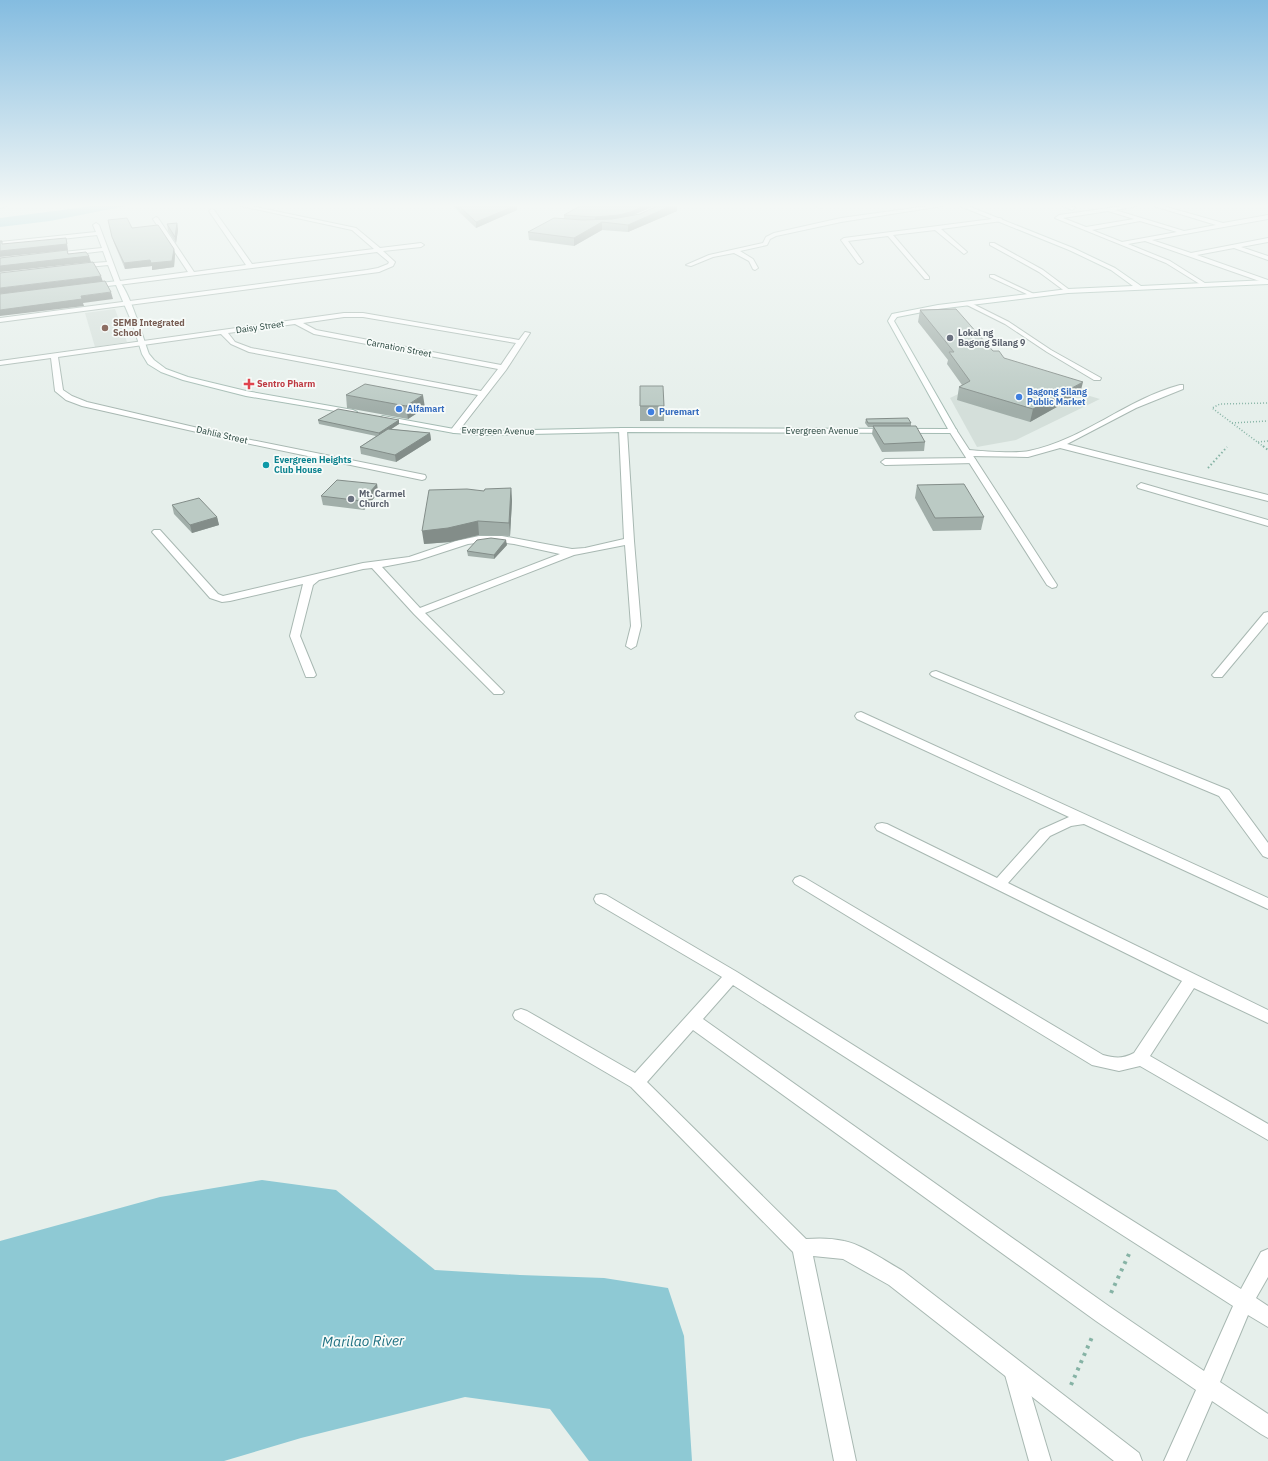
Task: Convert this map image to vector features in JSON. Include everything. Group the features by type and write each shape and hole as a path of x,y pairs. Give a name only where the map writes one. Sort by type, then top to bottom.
{"street":[{"name":"Evergreen Avenue","path":"115,274 128,304 142,344 151,362 158,368 170,374 192,381 368,415 454,431 485,433 623,430 953,431"},
{"path":"87,287 191,274"},
{"path":"0,320 351,274"},
{"path":"924,274 927,278"},
{"path":"1048,274 1068,291"},
{"path":"1120,274 1140,288"},
{"path":"1188,274 1205,285"},
{"path":"1246,274 1268,282"},
{"path":"992,276 1033,295"},
{"path":"1052,585 953,431 891,321 894,315 897,313 967,303 1068,291 1268,282"},
{"path":"967,303 1007,323 1049,351 1097,378"},
{"name":"Daisy Street","path":"0,363 344,315 363,315 520,342"},
{"name":"Carnation Street","path":"297,322 314,332 503,368"},
{"path":"223,332 233,343 249,350 483,394"},
{"path":"454,431 503,368 527,333"},
{"name":"Dahlia Street","path":"54,355 59,391 69,398 85,404 241,440 422,477"},
{"path":"885,462 1028,454 1060,445 1133,406 1180,387"},
{"path":"623,430 629,541 636,626 631,646"},
{"path":"1060,445 1268,498"},
{"path":"1141,486 1268,523"},
{"path":"157,532 214,596 222,599 363,566 402,562 430,554 461,542 479,539 490,538 574,552"},
{"path":"418,612 574,552 629,541"},
{"path":"375,565 418,612 498,692"},
{"path":"310,675 295,636 308,584 315,578"},
{"path":"1218,675 1268,615"},
{"path":"936,674 1224,793 1268,853"},
{"path":"861,716 1083,820 1268,904"},
{"path":"998,885 1045,833 1068,822 1083,820"},
{"path":"882,827 1268,1017"},
{"path":"800,881 1098,1060 1116,1065 1131,1064 1140,1058 1192,980"},
{"path":"601,899 732,976 1268,1317"},
{"path":"636,1082 693,1021 732,976"},
{"path":"521,1015 636,1082 802,1248 845,1461"},
{"path":"693,1021 1096,1309 1268,1427"},
{"path":"1140,1058 1268,1134"},
{"path":"802,1248 821,1247 845,1250 872,1263 896,1278 1131,1461"},
{"path":"1175,1461 1244,1302 1268,1258"},
{"path":"1014,1371 1040,1461"}],"path":[{"path":"1268,403 1220,404 1212,408 1268,450"},
{"path":"1232,423 1268,421"},
{"path":"1258,442 1268,442"}],"shaded area":[{"name":"SEMB Integrated School","path":"115,309 127,342 95,347 85,313"},
{"path":"1006,371 1100,399 1016,440 977,447 950,398"}],"water":[{"name":"Marilao River","path":"262,1180 336,1190 435,1270 604,1278 668,1288 684,1336 692,1461 589,1461 550,1409 465,1397 301,1438 224,1461 0,1461 0,1241 160,1197"}],"building":[{"path":"0,274 100,274 101,276 0,288"},
{"path":"105,281 111,292 81,296 82,299 0,310 0,294"},
{"path":"956,309 993,351 999,351 1004,358 1083,382 1033,409 959,387 970,381 949,352 954,352 920,310"},
{"path":"365,384 423,395 406,406 346,395"},
{"path":"640,386 663,386 664,406 640,406"},
{"path":"338,409 399,420 379,433 318,420"},
{"path":"908,418 911,423 868,423 866,419"},
{"path":"873,426 916,426 925,442 884,444"},
{"path":"388,429 430,433 395,455 360,447"},
{"path":"337,480 377,484 362,501 321,496"},
{"path":"964,484 984,517 935,518 917,485"},
{"path":"511,488 509,523 478,521 448,528 422,531 429,490 467,489 484,491 485,489"},
{"path":"199,498 217,517 190,525 172,505"},
{"path":"491,538 506,540 494,555 467,551 477,540"}],"place":[{"name":"SEMB Integrated School","path":"105,328"},
{"name":"Lokal ng Bagong Silang 9","path":"950,338"},
{"name":"Sentro Pharm","path":"249,384"},
{"name":"Bagong Silang Public Market","path":"1019,397"},
{"name":"Alfamart","path":"399,409"},
{"name":"Puremart","path":"651,412"},
{"name":"Evergreen Heights Club House","path":"266,465"},
{"name":"Mt. Carmel Church","path":"351,499"}]}
